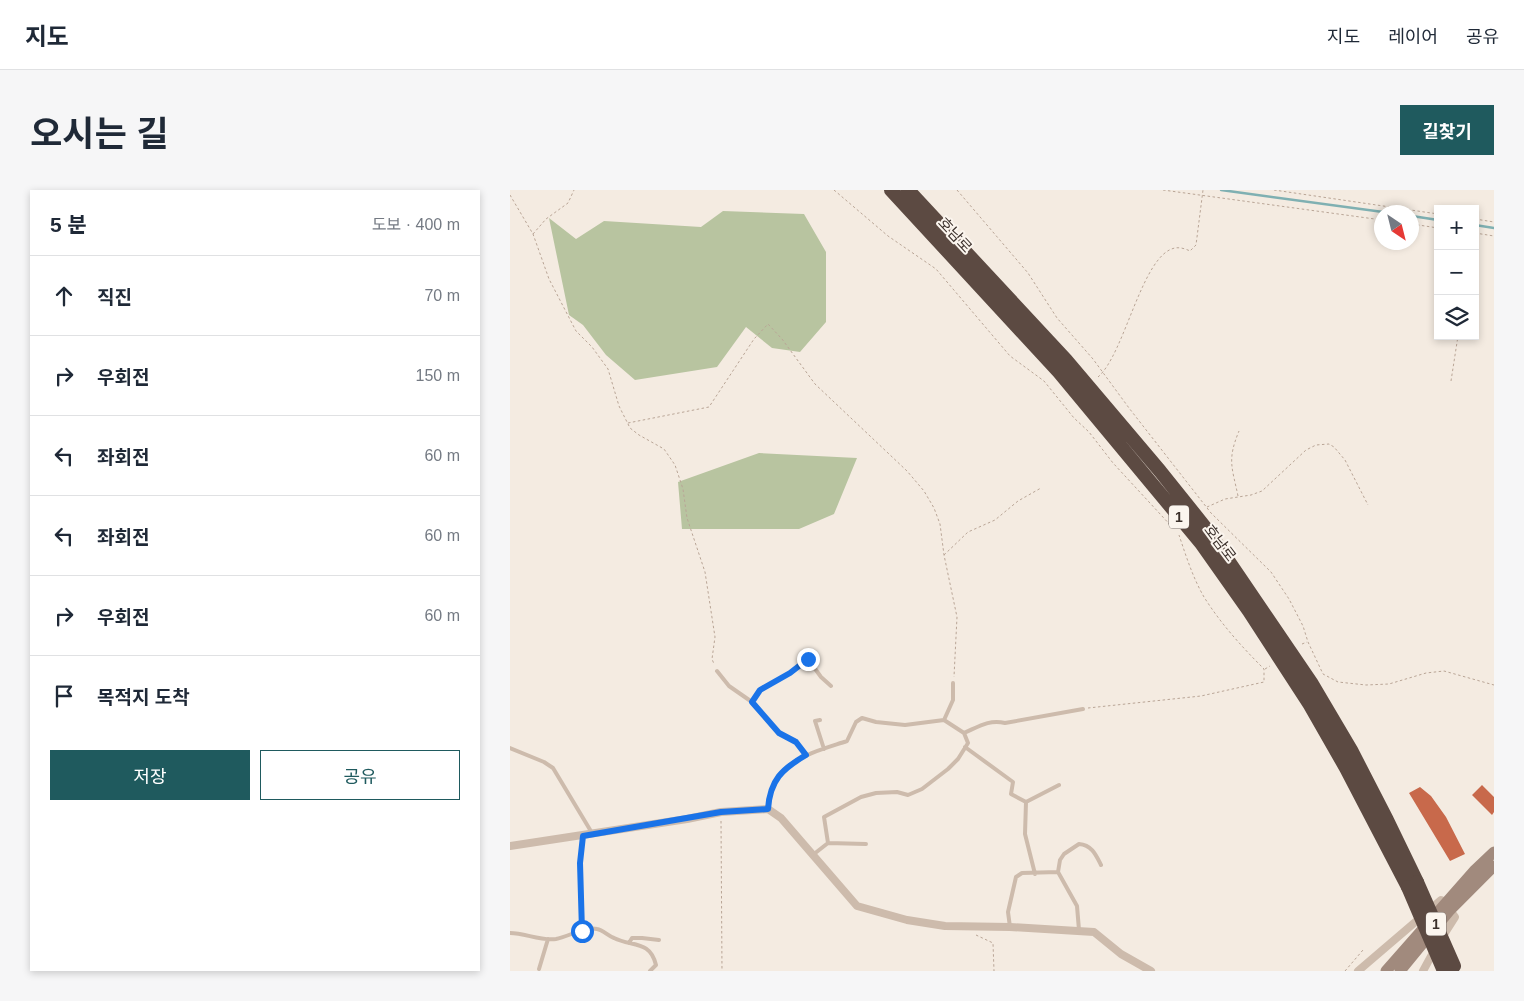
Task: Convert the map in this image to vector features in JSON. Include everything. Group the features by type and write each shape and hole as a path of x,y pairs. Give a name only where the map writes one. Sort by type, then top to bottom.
{"highway":[{"name":"호남로","path":"891,190 1059,372 1201,543 1249,611 1310,705 1412,885"},
{"name":"호남로","path":"908,190 1066,360 1208,531 1312,684 1351,750 1387,820 1412,885 1451,969"}],"main road":[{"path":"1400,971 1475,870 1494,852"},
{"path":"1386,971 1448,907 1494,866"}],"street":[{"path":"510,846 583,836 721,812 768,809 781,818 858,906 908,920 945,926 1010,927 1094,932 1121,954 1151,971"},
{"path":"1358,971 1441,900 1455,917 1423,971"}],"lane":[{"path":"752,702 760,690 790,673 808,659 830,686"},
{"path":"717,671 729,686 752,702 779,733 796,742 806,755"},
{"path":"944,720 953,700 954,683"},
{"path":"964,733 986,722 997,721 1005,723 1083,709"},
{"path":"768,809 769,794 777,777 792,763 806,755 847,741 856,722 862,718 904,726 944,720 964,733 968,742 958,759 948,770 922,789 908,795 897,792 876,793 861,797 824,817 828,843"},
{"path":"820,720 815,721 824,749"},
{"path":"965,747 1013,782 1012,794 1026,802"},
{"path":"510,748 544,762 553,768 592,833"},
{"path":"1026,802 1059,785"},
{"path":"1026,802 1025,834 1035,874"},
{"path":"582,931 580,863 583,836"},
{"path":"814,854 828,843 866,844"},
{"path":"1079,930 1077,906 1058,872 1060,860 1064,854 1079,844 1086,844 1093,850 1102,865"},
{"path":"1010,927 1008,912 1016,877 1022,873 1058,872"},
{"path":"510,933 556,939 582,931 597,929 614,939 643,946 654,955 656,965 650,971"},
{"path":"628,942 632,938 659,940"},
{"path":"539,969 548,939"}],"path":[{"path":"533,234 546,219 568,203 574,190"},
{"path":"834,190 888,236 936,269 1010,356 1044,381 1113,463 1178,534 1204,596 1236,640 1264,670 1264,682 1201,696 1083,709"},
{"path":"956,190 1028,273 1057,318 1103,372 1207,508 1271,572 1304,626 1308,642 1323,674 1338,682 1366,685 1389,684 1426,673 1444,672 1494,685"},
{"path":"1163,190 1374,219"},
{"path":"1098,377 1112,359 1155,262 1171,249 1176,247 1190,251 1196,245 1204,190"},
{"path":"1274,190 1434,213"},
{"path":"510,195 533,234 549,279 576,331 592,347 608,369 620,406 630,428 639,436 664,449 675,465 683,489 687,518 705,572 715,637 712,659 717,671"},
{"path":"1479,220 1494,222"},
{"path":"1419,225 1434,227"},
{"path":"1479,234 1494,236"},
{"path":"628,424 709,407 754,339 768,324 782,339 815,384 908,471 924,491 934,508 940,524 944,555 957,618 954,683"},
{"path":"1451,380 1457,340"},
{"path":"1238,496 1231,460 1232,448 1239,431"},
{"path":"1207,508 1225,499 1251,495 1262,491 1306,450 1316,445 1329,444 1334,447 1344,460 1368,505"},
{"path":"944,555 968,532 994,520 1018,501 1041,488"},
{"path":"1302,644 1308,642"},
{"path":"1264,670 1270,666"},
{"path":"721,812 722,971"},
{"path":"968,926 971,933 993,943 994,971"},
{"path":"1345,971 1363,950"}],"green space":[{"path":"723,211 804,214 826,252 826,322 800,352 772,348 746,327 717,367 635,380 606,355 583,325 569,315 549,218 576,239 604,221 701,227"},
{"path":"759,453 857,458 834,514 799,529 682,529 678,482"}],"building":[{"path":"1482,785 1494,797 1494,812 1492,815 1472,795"},
{"path":"1420,787 1431,796 1446,817 1465,854 1450,861 1409,793"}],"waterway":[{"path":"1221,190 1374,211"},
{"path":"1419,217 1434,219"},
{"path":"1479,226 1494,228"}],"route":[{"path":"582,931 580,863 583,836 721,812 768,809 769,794 777,777 792,763 806,755 796,742 779,733 752,702 760,690 790,673 808,659"}]}
